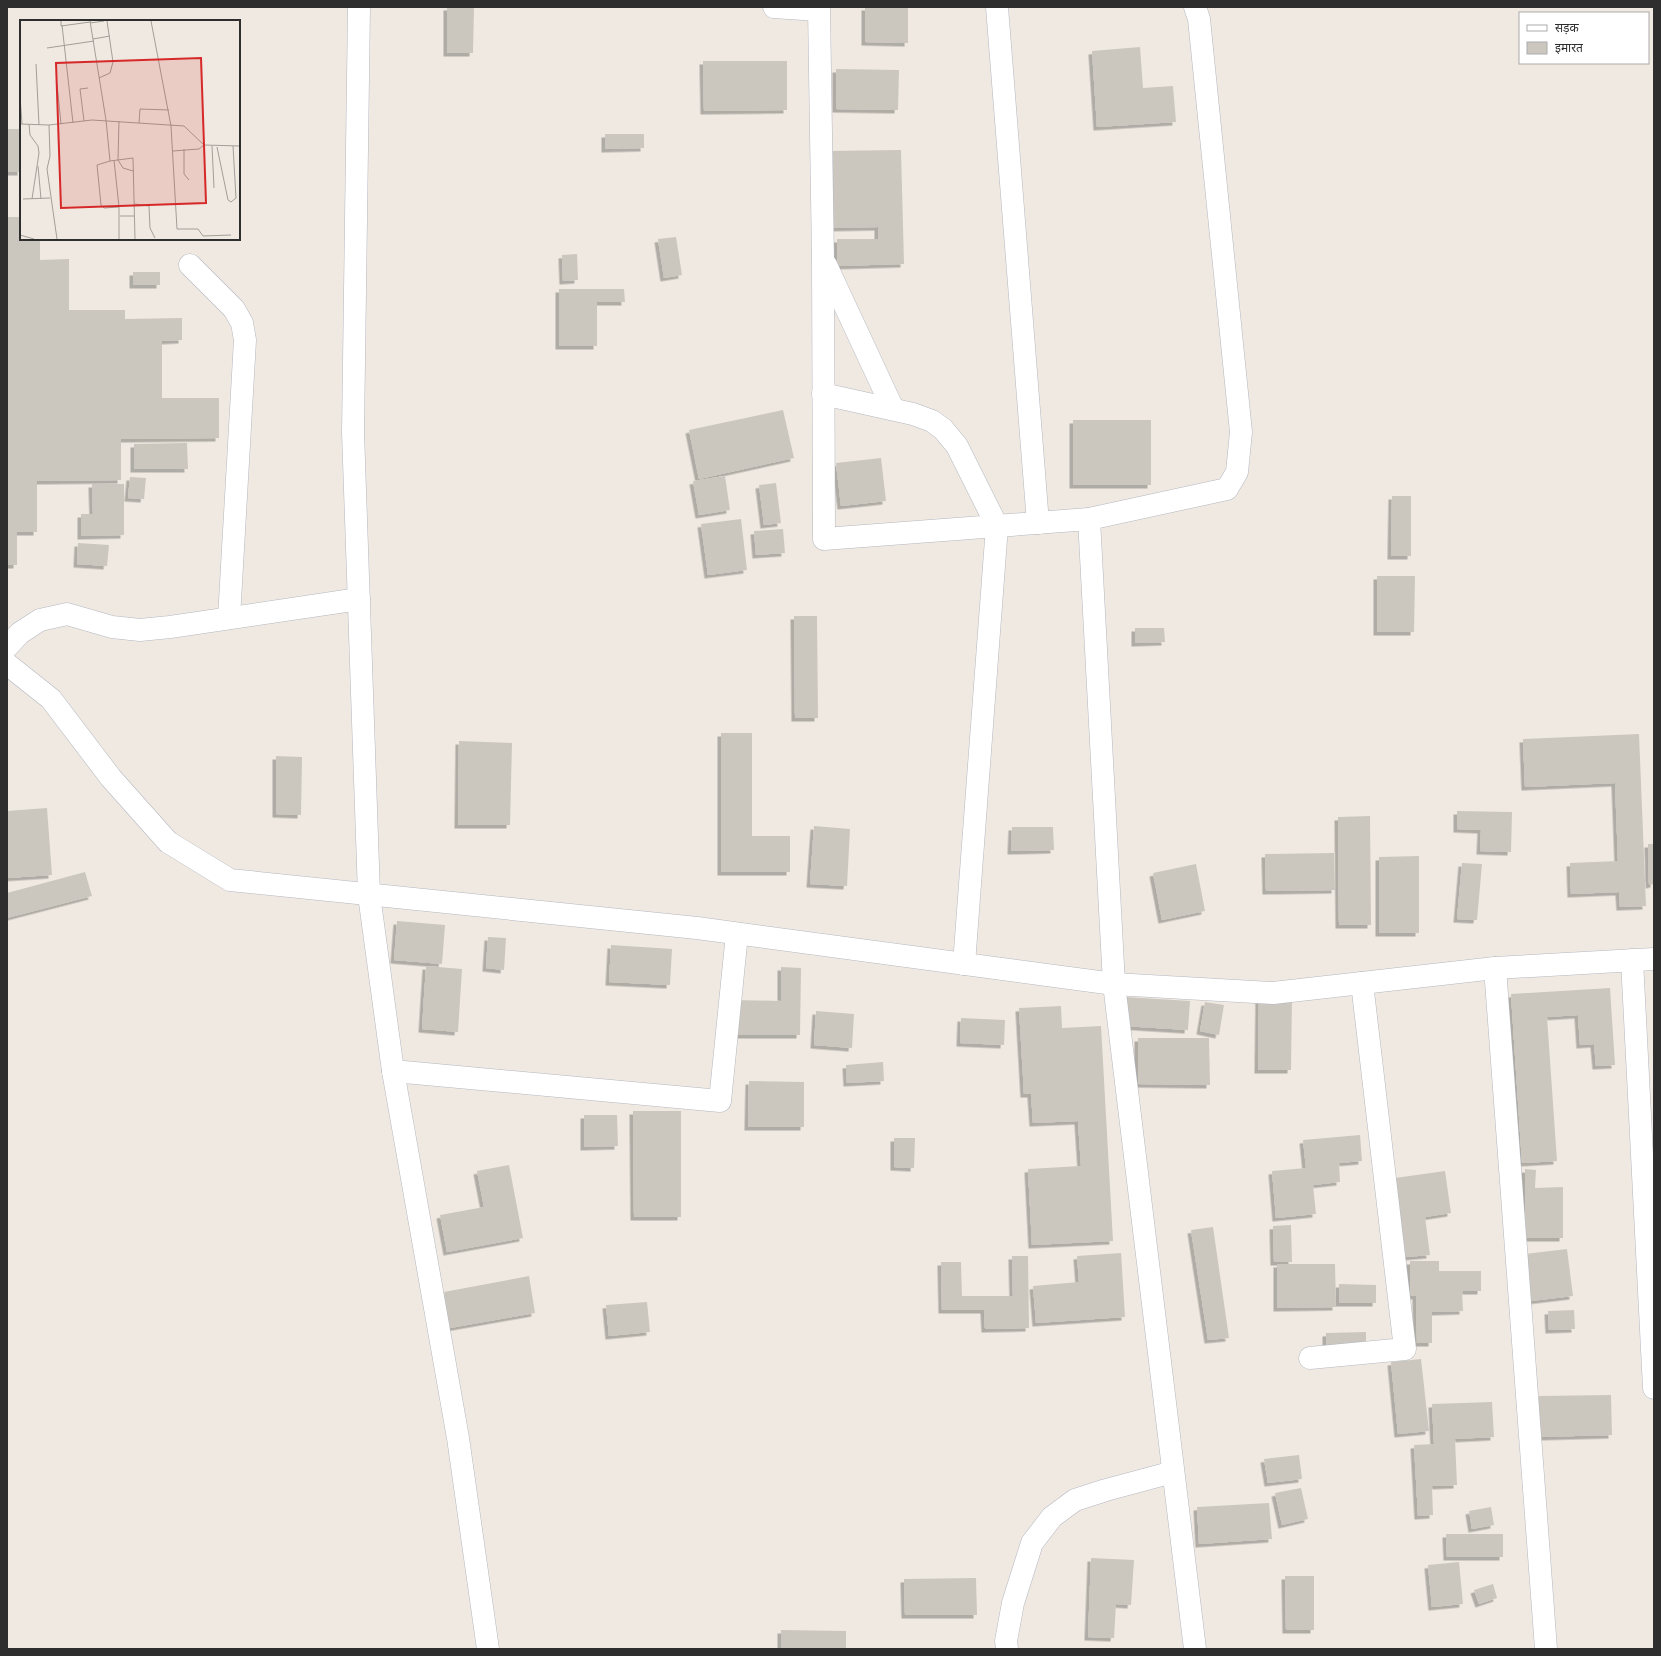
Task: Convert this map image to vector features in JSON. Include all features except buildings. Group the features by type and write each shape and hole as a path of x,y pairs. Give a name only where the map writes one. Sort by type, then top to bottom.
{"street":[{"path":"359,7 353,432 369,895 393,1071 458,1438 488,1649"},
{"path":"774,7 819,9 823,260 824,539 1089,519 1227,489 1237,472 1241,432 1199,19 1195,7"},
{"path":"997,7 1038,523"},
{"path":"823,260 893,409"},
{"path":"190,265 234,309 242,323 245,340 229,618"},
{"path":"823,394 893,409 932,421 943,429 957,446 997,526 964,964"},
{"path":"1089,519 1114,984 1195,1649"},
{"path":"7,647 20,633 40,620 67,614 112,627 140,630 359,600"},
{"path":"7,664 51,699 111,778 168,842 230,880 737,934 1114,984 1273,993 1495,968 1654,959"},
{"path":"393,1071 720,1100 737,934"},
{"path":"1632,960 1654,1388"},
{"path":"1495,968 1546,1649"},
{"path":"1310,1358 1405,1349 1362,983"},
{"path":"1007,1649 1006,1641 1013,1603 1032,1543 1052,1517 1075,1500 1173,1472"}]}
